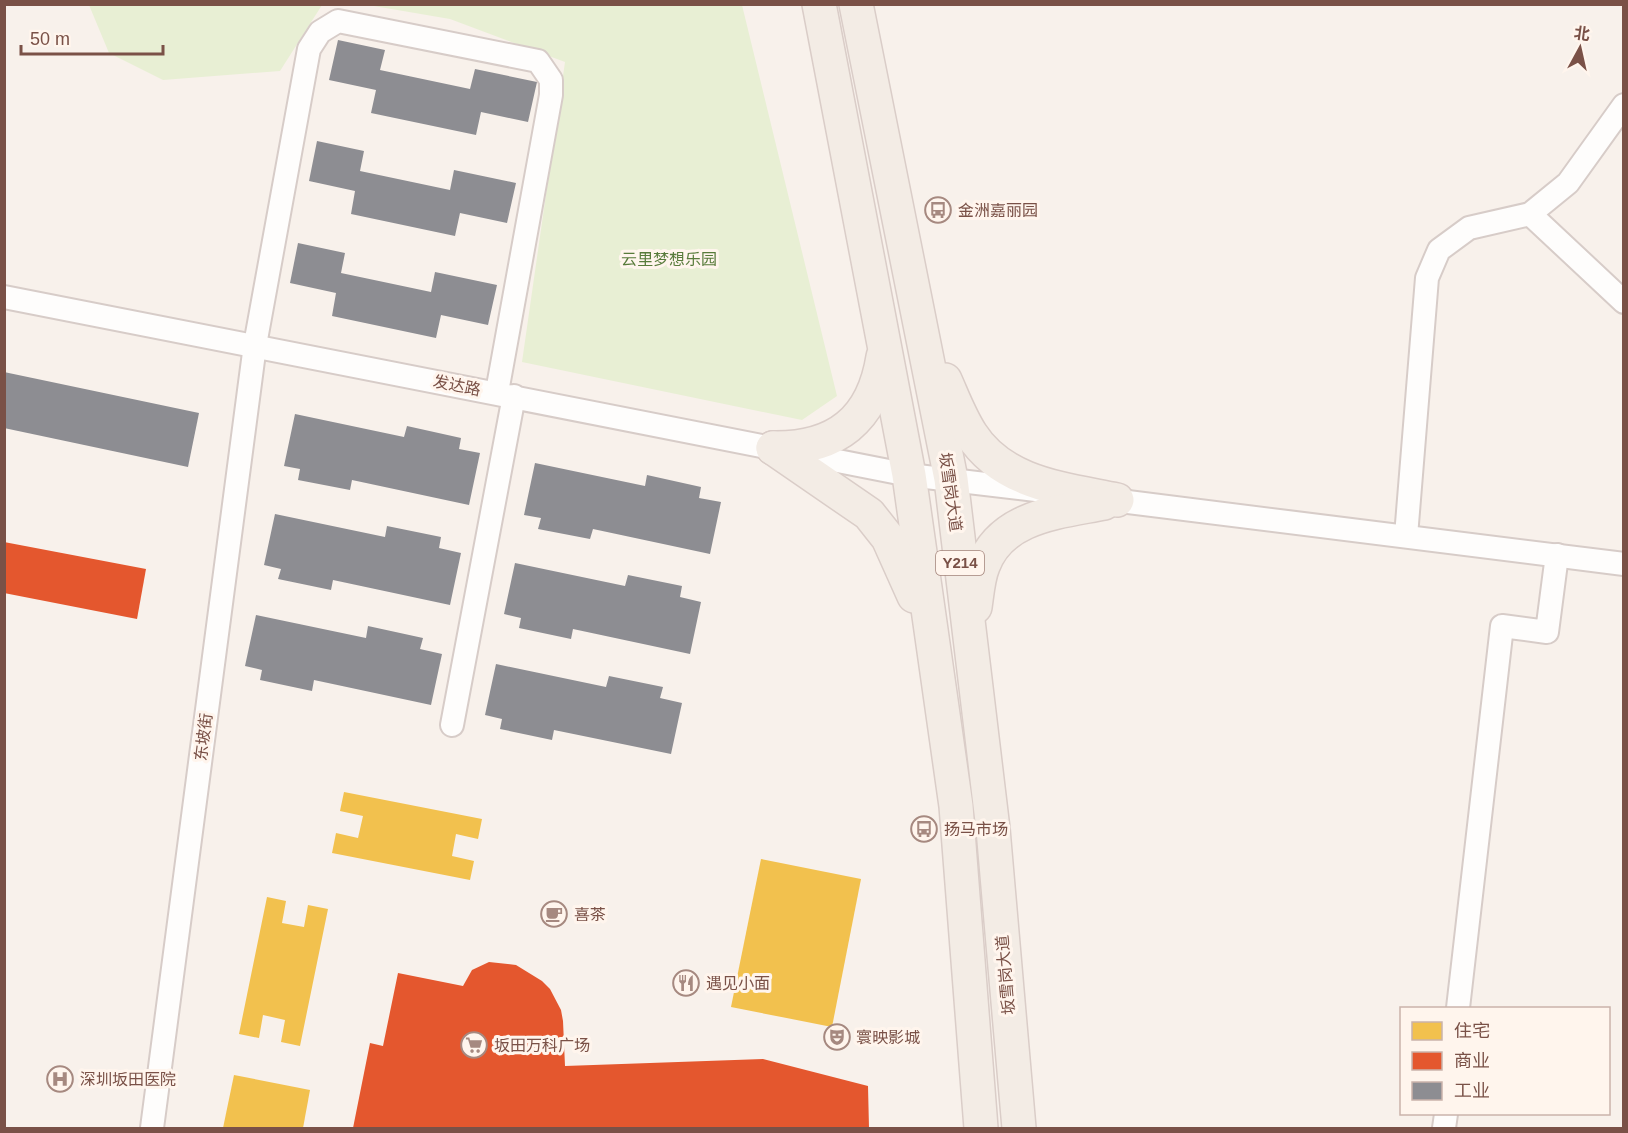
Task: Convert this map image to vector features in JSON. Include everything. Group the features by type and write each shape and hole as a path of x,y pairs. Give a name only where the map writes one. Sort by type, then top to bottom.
{"main road":[{"name":"Y214","path":"819,4 909,475 933,640 956,806 981,1128"},
{"name":"坂雪岗大道","path":"856,4 951,479 993,829 1019,1128"},
{"path":"922,330 971,434 989,456 1012,472 1039,483 1117,500"},
{"path":"773,448 796,448 819,443 840,432 857,418 871,399 880,378 884,355 882,332"},
{"path":"773,448 857,504 879,525 896,551 933,640"},
{"path":"969,638 982,566 1003,536 1030,519 1117,500"}],"street":[{"name":"东坡街","path":"152,1128 255,345 309,49 320,32 338,21 538,61 551,80 551,96 452,725"},
{"path":"1406,536 1428,278 1439,250 1469,228 1530,214 1568,183 1623,105"},
{"path":"1530,214 1623,302"},
{"name":"发达路","path":"4,297 909,475 1623,564"},
{"path":"1458,1007 1502,626 1547,632 1557,555"}],"green space":[{"path":"89,5 322,5 280,71 163,80 109,53"},
{"name":"云里梦想乐园","path":"368,5 742,5 837,396 802,420 522,362 565,62 450,19"}],"building: 住宅":[{"path":"344,792 482,819 478,839 456,834 452,856 474,861 470,880 332,853 336,833 358,838 363,816 340,811"},
{"path":"761,859 861,879 832,1027 731,1007"},
{"path":"267,897 286,901 282,923 304,927 308,905 328,909 300,1046 281,1042 285,1020 263,1015 259,1038 239,1034"},
{"path":"234,1075 310,1090 303,1128 223,1128"}],"building: 商业":[{"path":"4,542 146,569 137,619 4,593"},
{"name":"坂田万科广场","path":"489,962 516,965 542,981 550,989 561,1010 565,1066 763,1059 868,1086 869,1128 353,1128 370,1043 383,1046 398,973 463,986 472,970"}],"building: 工业":[{"path":"338,40 385,50 380,70 470,89 475,69 537,82 528,122 481,112 476,135 371,113 376,90 329,80"},
{"path":"317,141 364,151 360,171 450,190 454,170 516,183 507,223 460,213 455,236 351,214 355,191 309,181"},
{"path":"298,243 345,253 341,273 431,292 435,272 497,285 488,325 441,315 436,338 332,316 336,293 290,283"},
{"path":"4,372 199,413 188,467 4,428"},
{"path":"295,414 404,437 407,426 461,438 459,449 480,453 469,505 352,480 350,490 298,480 300,469 284,466"},
{"path":"535,463 645,486 647,475 701,487 699,498 721,502 710,554 593,529 590,539 538,529 541,518 524,515"},
{"path":"275,514 385,537 387,526 441,537 439,548 461,553 450,605 333,580 331,590 278,579 281,569 264,565"},
{"path":"515,563 625,586 628,575 682,586 680,597 701,602 690,654 573,629 571,639 519,628 521,618 504,614"},
{"path":"256,615 366,638 368,626 423,638 420,649 442,654 431,705 314,680 312,691 260,680 262,670 245,666"},
{"path":"496,664 606,687 609,676 663,687 660,698 682,703 671,754 554,730 552,740 500,729 502,719 485,715"}],"place":[{"name":"金洲嘉丽园","path":"938,210"},
{"name":"扬马市场","path":"924,829"},
{"name":"喜茶","path":"554,914"},
{"name":"遇见小面","path":"686,983"},
{"name":"寰映影城","path":"837,1037"},
{"name":"坂田万科广场","path":"474,1045"},
{"name":"深圳坂田医院","path":"60,1079"}]}
